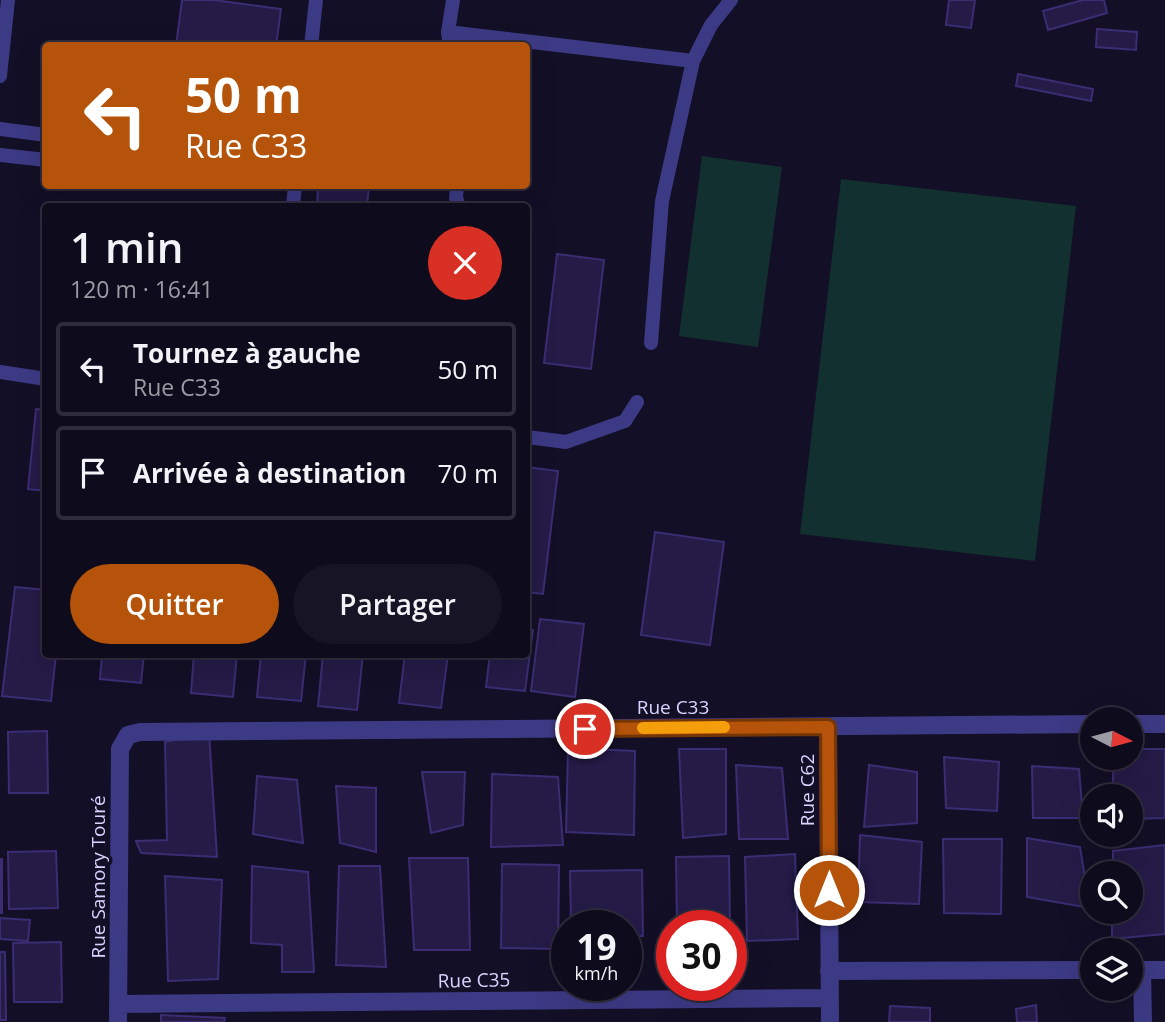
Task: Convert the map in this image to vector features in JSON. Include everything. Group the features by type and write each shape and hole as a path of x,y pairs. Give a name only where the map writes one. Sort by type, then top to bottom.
{"street":[{"path":"1143,724 1165,723"},
{"name":"Rue C33","path":"128,735 140,732 1080,724"},
{"name":"Rue C62","path":"828,727 830,1022"},
{"name":"Rue Samory Touré","path":"118,1013 120,749 128,735"},
{"path":"829,971 1080,970"},
{"path":"1143,970 1165,970"},
{"name":"Rue C35","path":"118,1013 830,998"},
{"path":"1140,1001 1143,1022"}],"lane":[{"path":"0,75 8,0"},
{"path":"311,42 316,0"},
{"path":"453,0 449,39 482,42"},
{"path":"651,343 663,201 694,61 711,25 731,0"},
{"path":"530,46 694,61"},
{"path":"0,130 42,135"},
{"path":"0,155 42,160"},
{"path":"0,372 42,378"},
{"path":"530,438 566,442 625,421 637,402"}],"green space":[{"path":"702,156 782,167 758,347 679,336"},
{"path":"841,179 1076,206 1035,561 800,534"}],"building":[{"path":"182,0 214,0 281,9 277,42 177,42"},
{"path":"949,0 975,0 971,28 946,25"},
{"path":"1083,0 1104,0 1107,13 1048,30 1043,11"},
{"path":"1097,29 1137,32 1136,50 1096,47"},
{"path":"1018,74 1093,89 1091,101 1016,86"},
{"path":"318,189 369,189 367,203 317,203"},
{"path":"557,254 604,260 591,369 544,363"},
{"path":"36,409 42,410 42,491 28,489"},
{"path":"530,467 558,471 543,594 530,592"},
{"path":"655,532 724,542 710,645 641,635"},
{"path":"15,587 42,590 42,658 56,658 51,701 2,696"},
{"path":"540,619 584,624 575,697 531,691"},
{"path":"530,630 533,630 530,653"},
{"path":"102,658 144,658 141,683 100,679"},
{"path":"194,658 237,658 233,697 191,693"},
{"path":"261,658 306,658 301,701 257,697"},
{"path":"323,658 363,658 357,710 318,706"},
{"path":"405,658 447,658 441,708 399,703"},
{"path":"490,658 529,658 525,691 486,687"},
{"path":"47,731 48,793 9,793 8,732"},
{"path":"209,732 217,857 141,853 136,841 167,840 165,742"},
{"path":"568,748 635,751 634,835 566,832"},
{"path":"679,749 726,749 726,834 683,838"},
{"path":"1143,749 1165,749 1165,818 1143,819 1143,784 1113,784 1113,770 1143,770"},
{"path":"944,757 999,762 997,811 946,808"},
{"path":"736,765 782,768 788,839 739,839"},
{"path":"869,765 917,772 917,823 864,827"},
{"path":"1032,766 1079,769 1080,818 1033,818"},
{"path":"422,772 465,772 463,825 431,833"},
{"path":"492,774 558,777 563,845 491,847"},
{"path":"257,776 297,780 303,843 253,834"},
{"path":"336,786 376,788 376,852 340,843"},
{"path":"860,835 922,842 919,904 858,902"},
{"path":"1027,838 1080,847 1082,861 1080,861 1080,906 1027,897"},
{"path":"943,839 1002,839 1001,914 944,913"},
{"path":"1165,845 1165,934 1112,938 1112,924 1143,924 1143,861 1113,861 1113,851"},
{"path":"56,851 58,908 9,909 8,852"},
{"path":"795,854 798,939 747,941 745,857"},
{"path":"729,856 730,910 677,910 676,857"},
{"path":"409,858 468,858 470,950 414,950"},
{"path":"2,859 2,913 0,913"},
{"path":"502,864 559,865 558,910 551,910 551,949 501,948"},
{"path":"252,866 308,872 314,972 282,972 282,945 251,943"},
{"path":"339,866 380,866 386,967 336,965"},
{"path":"642,870 643,936 642,910 571,910 570,871"},
{"path":"165,876 222,880 218,979 168,981"},
{"path":"0,918 30,920 28,941 0,939"},
{"path":"61,942 62,1002 14,1002 13,943"},
{"path":"0,952 5,952 6,1020 0,1020"},
{"path":"1036,1005 1037,1022 1017,1022 1016,1009"},
{"path":"890,1006 930,1008 930,1022 889,1022"},
{"path":"161,1015 225,1018 224,1022 161,1022"}],"slow traffic":[{"path":"643,728 724,727"}],"route":[{"path":"585,729 828,727 829,890"}]}
